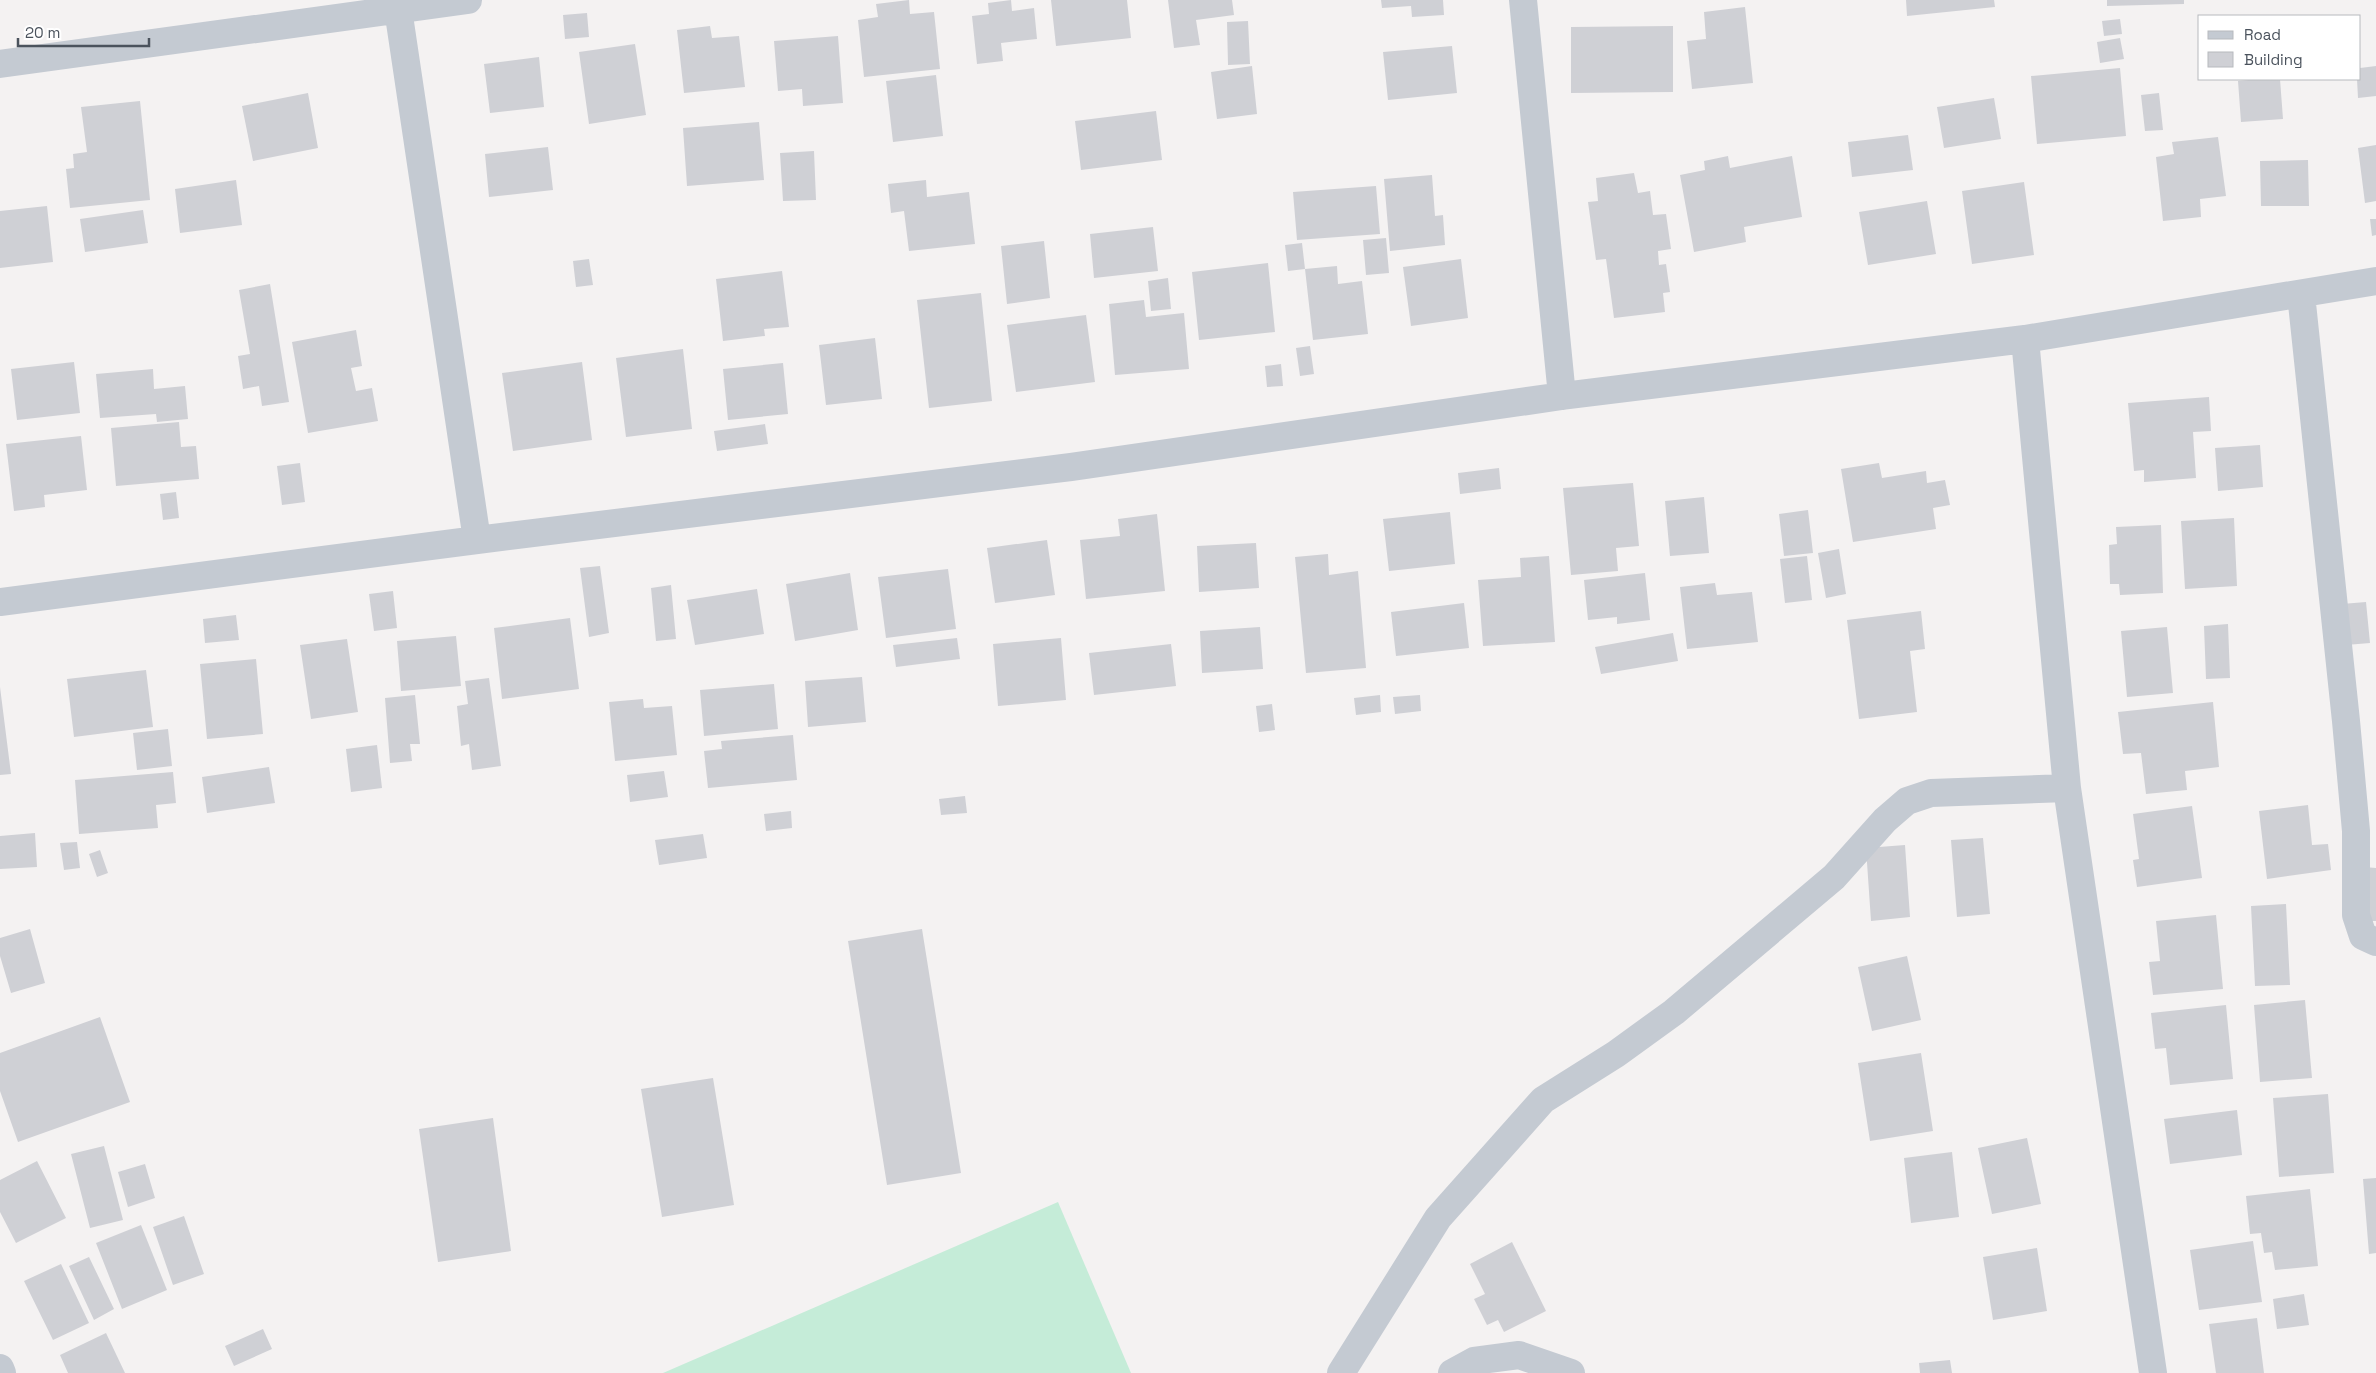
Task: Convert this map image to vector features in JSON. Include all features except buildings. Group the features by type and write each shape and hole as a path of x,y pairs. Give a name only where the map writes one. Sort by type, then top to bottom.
{"street":[{"path":"0,64 468,0"},
{"path":"1523,0 1562,396"},
{"path":"398,9 477,540"},
{"path":"0,602 477,540 1071,467 1562,396 2025,339 2376,281"},
{"path":"2301,294 2356,831 2356,915 2362,936 2376,942"},
{"path":"2025,339 2067,788 2153,1373"},
{"path":"1341,1373 1438,1218 1543,1100 1616,1054 1674,1012 1834,877 1885,820 1907,801 1931,793 2067,788"},
{"path":"1452,1373 1474,1361 1519,1355 1571,1373"},
{"path":"0,1368 2,1373"}],"green space":[{"path":"1058,1202 1131,1373 663,1373"}]}
